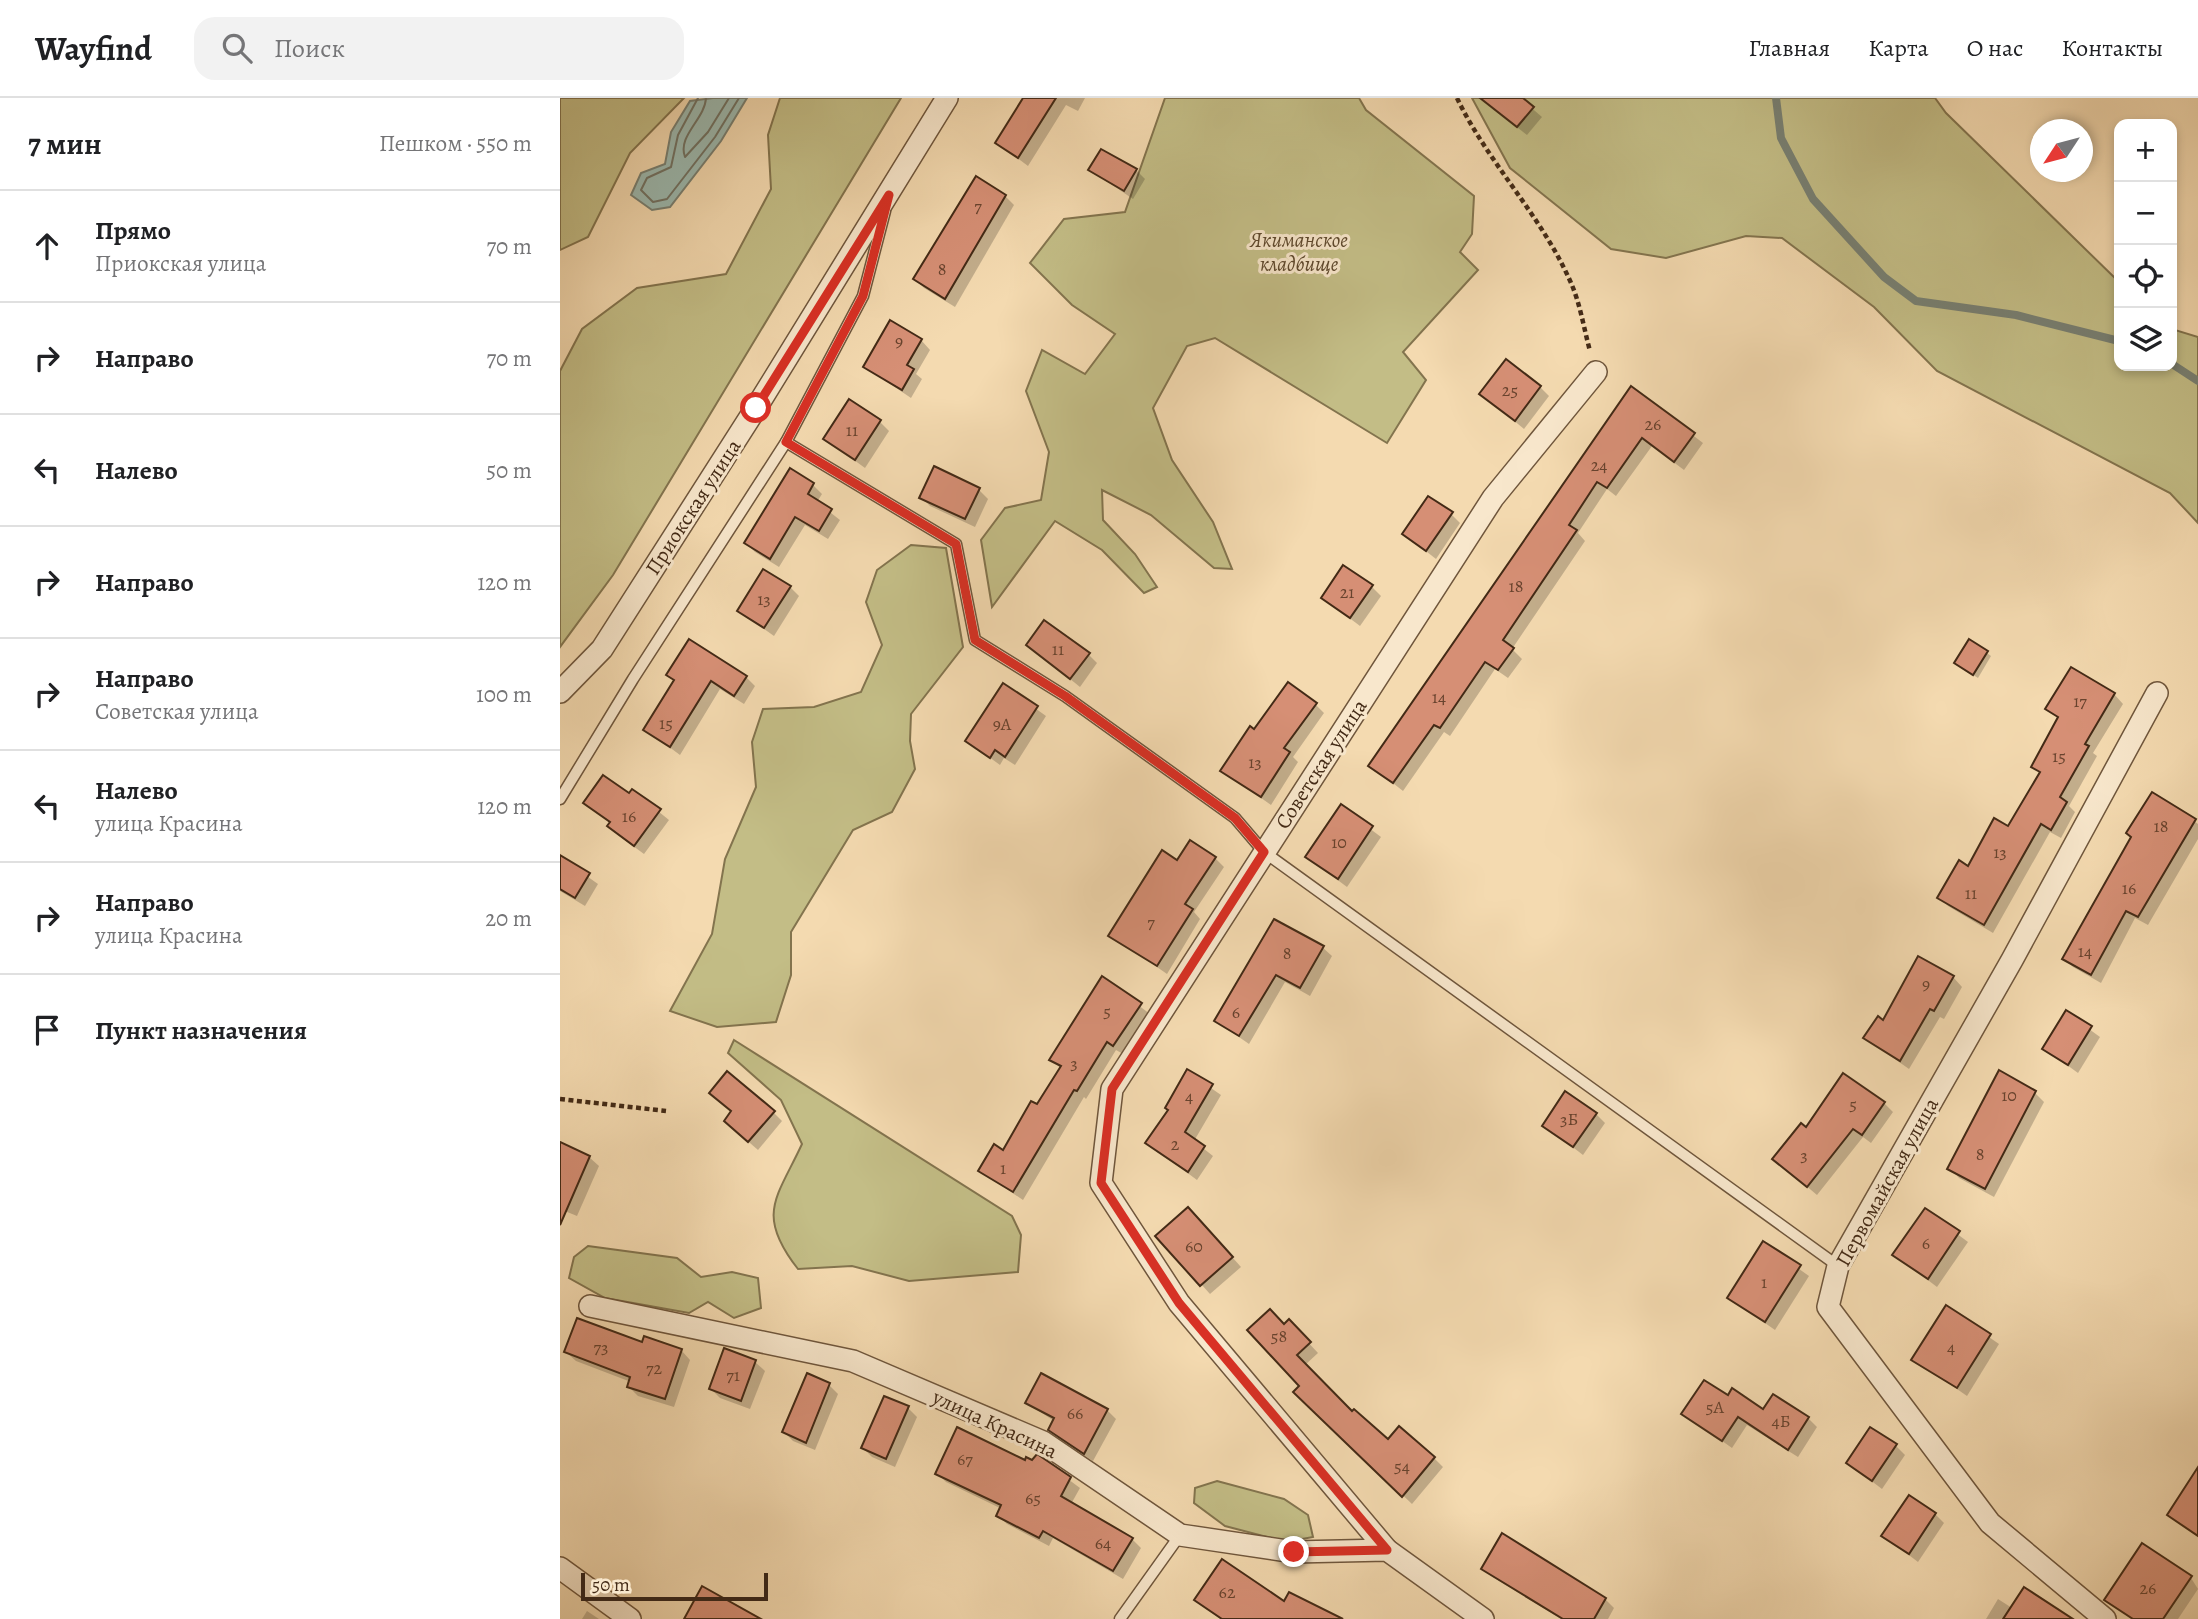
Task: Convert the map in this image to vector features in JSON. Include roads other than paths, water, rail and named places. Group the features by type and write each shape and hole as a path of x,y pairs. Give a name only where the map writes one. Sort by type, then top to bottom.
{"street":[{"name":"Приокская улица","path":"560,692 602,649 889,195 947,98"},
{"name":"Советская улица","path":"1387,1550 1179,1303 1101,1183 1112,1089 1493,498 1596,372"},
{"name":"Первомайская улица","path":"2105,1619 1990,1523 1828,1307 1838,1266 2012,960 2157,693"},
{"name":"улица Красина","path":"590,1306 853,1361 1043,1442 1180,1535 1294,1552 1387,1550"},
{"path":"1387,1550 1483,1619"},
{"path":"560,1568 631,1619"}],"lane":[{"path":"560,799 633,679 786,442 863,296 889,195"},
{"path":"786,442 956,544 975,640 1065,696 1235,818 1264,852 1838,1266"},
{"path":"1120,1619 1180,1535"}],"water":[{"path":"747,98 721,141 670,207 652,210 631,195 641,173 665,164 671,132 690,101"}],"waterway":[{"path":"1776,98 1781,138 1813,199 1884,277 1916,301 2016,315 2114,340"},
{"path":"2177,367 2198,381"}],"park label":[{"name":"Якиманское кладбище","path":"1299,252"}]}
